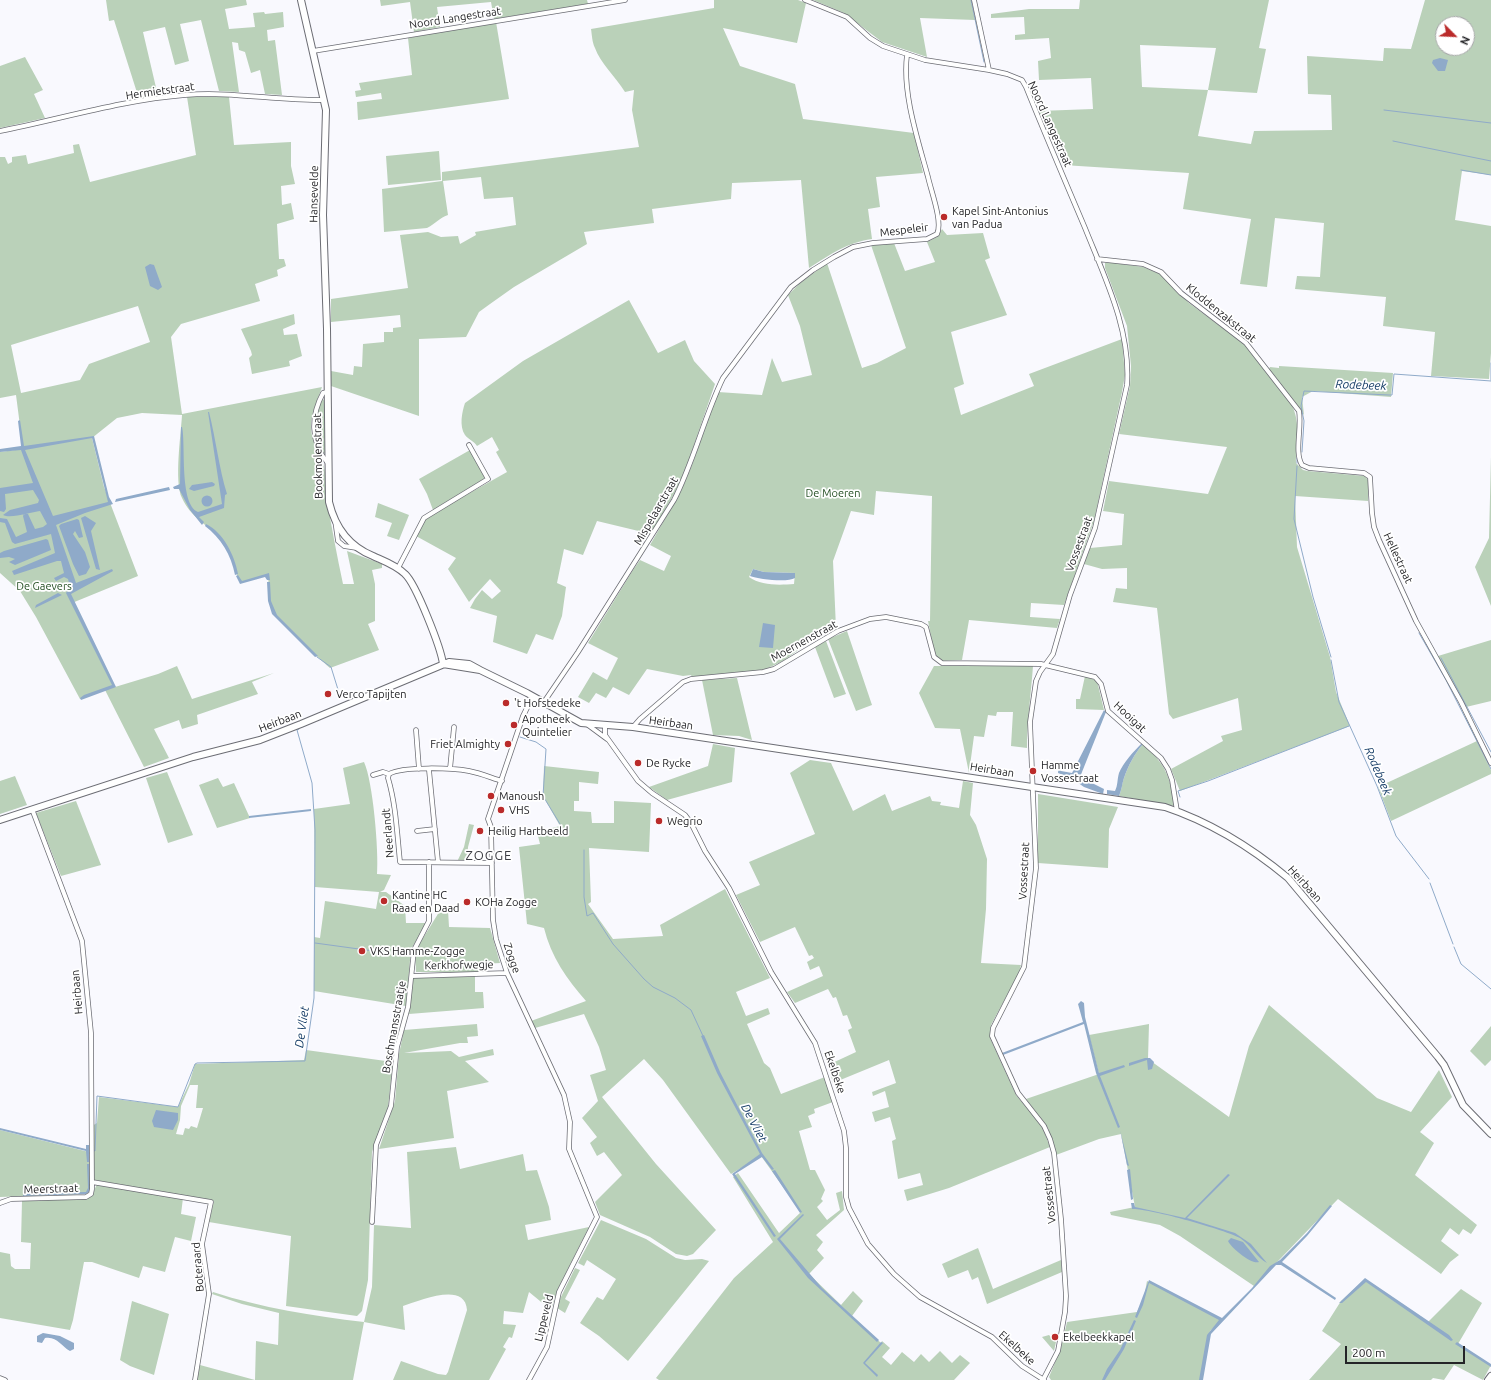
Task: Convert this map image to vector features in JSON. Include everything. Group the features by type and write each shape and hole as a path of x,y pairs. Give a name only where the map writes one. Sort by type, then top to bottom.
{"main road":[{"name":"Hansevelde","path":"300,0 324,100 326,119 323,227 327,329 327,392"},
{"name":"Bookmolenstraat","path":"327,392 328,495 335,520 347,539 357,548 398,568 405,574 414,587 444,664"},
{"name":"Heirbaan","path":"0,820 193,757 260,740 444,664 480,670 533,696 572,719 588,725 633,727 1165,807 1208,826 1245,846 1288,878 1438,1057 1444,1065 1463,1104 1491,1134"},
{"path":"1488,1380 1491,1376"}],"street":[{"name":"Noord Langestraat","path":"313,51 624,0"},
{"name":"Noord Langestraat","path":"805,0 837,12 847,18 875,43 925,60 989,70 1018,78 1026,87 1097,259 1123,327"},
{"path":"974,0 989,70"},
{"name":"Mespeleir","path":"780,301 791,287 813,270 853,247 873,243 927,238 937,234 940,229 911,106 905,71 907,54"},
{"name":"Hermietstraat","path":"0,131 126,104 184,95 219,94 324,100"},
{"name":"Kloddenzakstraat","path":"1097,259 1143,264 1161,272 1181,294 1246,343 1294,402"},
{"name":"Mispelaarstraat","path":"544,702 674,500 684,481 723,378 780,301"},
{"name":"Vossestraat","path":"1043,1380 1058,1351 1065,1312 1064,1265 1054,1153 1044,1126 1018,1093 992,1036 993,1028 1024,967 1036,868 1030,717 1037,678 1053,654 1070,595 1100,511 1127,385 1128,370 1123,327"},
{"path":"327,392 323,393 320,398 314,420 316,438 322,455 327,462"},
{"name":"Hellestraat","path":"1294,402 1299,411 1301,420 1298,455 1302,465 1309,468 1364,473 1370,477 1372,513 1374,527 1379,540 1416,620 1461,702 1491,763"},
{"path":"398,568 424,518 488,479 469,445"},
{"name":"Moernenstraat","path":"633,727 640,719 683,682 691,679 763,672 774,669 838,631 879,618 902,620 926,626 934,657 942,663 1025,662 1046,664"},
{"name":"Hooigat","path":"1046,664 1088,674 1099,680 1108,711 1161,758 1168,769 1172,780 1177,811"},
{"name":"Zogge","path":"533,696 523,716 488,819 491,827 494,930 507,973 564,1095 570,1122 569,1149 597,1217"},
{"name":"Ekelbeke","path":"588,725 610,742"},
{"name":"Ekelbeke","path":"605,726 604,732 638,781 652,793 685,815 691,823 705,851 729,888 771,972 815,1043 838,1109 846,1139 846,1197 849,1208 868,1244 898,1277 920,1297 992,1337 1022,1366 1043,1380"},
{"path":"450,769 454,727"},
{"path":"416,730 419,769"},
{"path":"373,775 383,772 389,774 402,769 450,769 471,771 502,781"},
{"path":"429,770 438,862"},
{"name":"Neerlandt","path":"389,774 388,778 396,806 395,818 400,862 492,863"},
{"name":"Heirbaan","path":"32,810 82,941 91,1033 92,1182"},
{"path":"417,831 435,829"},
{"path":"412,976 414,950 429,923 429,862"},
{"name":"Kerkhofwegje","path":"412,976 507,973"},
{"name":"Boschmansstraatje","path":"372,1222 376,1145 391,1106 397,1047 408,1008 412,976"},
{"name":"Meerstraat","path":"0,1204 11,1199 86,1197 91,1194 92,1182"},
{"name":"Boteraard","path":"92,1182 211,1202 202,1244 209,1294 195,1380"},
{"name":"Lippeveld","path":"529,1380 547,1347 560,1292 597,1217"},
{"path":"0,1378 5,1380"}],"green space":[{"path":"106,0 246,0 247,5 225,9 229,29 255,27 253,13 264,12 265,14 283,12 284,27 267,30 268,41 275,40 282,95 265,94 260,70 251,73 245,52 239,50 238,43 232,42 239,92 219,91 201,20 180,24 189,61 175,65 165,27 143,32 158,96 139,99 114,20 109,21"},
{"path":"380,0 587,0 588,4 494,19 491,2 437,7 440,27 414,32 410,2 381,6"},
{"path":"714,0 798,0 806,3 797,43 723,28 740,66 795,84 803,119 914,133 923,173 876,177 880,207 868,209 872,239 846,246 809,268 801,180 732,183 731,199 652,209 654,223 584,232 587,244 514,287 479,312 466,337 419,339 419,416 331,386 331,371 353,375 354,366 362,367 363,344 384,342 384,332 393,332 393,328 401,327 400,315 331,322 331,299 408,288 400,235 428,232 441,237 458,236 460,244 476,235 475,232 516,225 513,197 484,199 481,177 443,181 448,215 427,228 384,232 382,189 442,181 442,172 639,147 632,110 634,90 625,92 604,65 594,46 591,29 714,8"},
{"path":"813,0 971,0 975,20 920,18 927,57 882,42 844,13"},
{"path":"1080,0 1269,0 1259,48 1266,49 1257,93 1208,90 1198,136 1251,144 1254,131 1332,130 1331,95 1308,94 1307,56 1383,61 1384,48 1411,49 1425,0 1491,0 1491,175 1462,171 1455,220 1491,226 1491,353 1489,379 1431,376 1435,332 1383,326 1386,297 1295,289 1297,276 1320,277 1324,223 1275,218 1267,287 1240,284 1251,219 1183,209 1189,173 1063,165 1039,111 1093,109 1091,78 1039,80 1038,61 1051,58 1049,38 1015,40 1015,35 1025,34 1024,17 991,18 991,14 1029,9 1079,9","holes":["1140,45 1216,48 1208,90 1142,87"]},
{"path":"496,22 509,99 358,120 357,102 382,99 381,93 356,97 355,91 361,90 359,83 412,75 408,38"},
{"path":"25,57 43,90 34,94 45,118 0,128 0,66"},
{"name":"De Gaevers","path":"187,97 229,97 234,145 291,142 291,166 295,184 281,186 282,205 291,203 294,219 277,224 279,259 284,259 286,266 277,270 278,276 255,284 260,301 181,324 171,337 182,414 322,387 315,405 311,430 325,471 327,501 343,584 354,584 347,551 382,564 382,568 372,570 375,584 375,621 368,624 379,650 330,668 298,639 274,614 270,604 268,574 240,583 223,543 190,511 186,505 182,498 178,481 182,415 142,413 117,418 92,438 104,487 138,576 72,603 115,687 158,674 177,666 192,699 274,673 252,682 258,694 197,715 198,724 182,729 179,720 154,729 169,758 144,767 105,690 80,699 36,617 20,591 0,573 0,452 23,449 16,395 0,398 0,157 5,157 8,164 12,162 12,157 26,155 28,164 74,153 73,145 79,144 90,182 196,155","holes":["138,306 150,342 89,364 80,380 21,393 11,345"]},
{"path":"439,151 441,180 388,185 386,156"},
{"name":"De Moeren","path":"942,229 947,235 983,233 990,258 985,260 1007,315 951,332 964,384 954,388 961,415 1034,386 1029,374 1122,339 1125,375 1094,521 1064,605 1031,603 1030,617 1060,619 1057,628 969,620 962,660 940,661 935,657 928,621 930,621 932,496 876,491 874,515 851,511 833,561 836,628 804,646 783,661 764,670 692,677 691,675 683,676 647,669 629,695 613,687 606,698 596,693 589,703 578,697 593,672 607,680 618,658 588,643 633,570 640,560 664,571 671,556 650,545 681,491 692,465 718,392 762,395 772,358 782,382 812,375 800,326 788,295 799,284 827,263 862,368 877,363 906,348 871,245 894,243 905,271 935,262 927,242 937,237","holes":["753,569 764,572 795,573 794,584 777,585 759,582 749,577"]},
{"path":"1108,262 1143,267 1160,274 1189,303 1244,344 1292,405 1295,412 1297,427 1296,463 1303,470 1365,476 1368,480 1368,501 1295,496 1297,547 1330,657 1336,692 1350,726 1180,791 1171,769 1223,741 1221,736 1242,730 1238,698 1173,719 1169,714 1157,608 1113,602 1116,588 1127,589 1127,568 1102,569 1084,564 1090,548 1122,545 1124,514 1103,511 1109,481 1208,494 1227,447 1119,434 1130,386 1131,366 1127,326 1105,268 1105,263"},
{"path":"629,300 658,353 685,340 694,361 715,384 684,474 651,534 597,521 583,555 564,549 557,583 566,587 562,616 553,640 536,634 527,654 493,642 497,616 470,608 482,590 492,599 501,591 490,579 469,602 448,569 456,558 416,536 424,521 429,516 507,472 496,452 499,450 492,437 477,446 465,435 462,427 462,415 465,403 523,361"},
{"path":"294,314 295,324 283,329 284,335 297,334 302,356 289,361 290,366 252,374 249,358 252,355 241,329"},
{"path":"1279,366 1393,373 1391,397 1313,391 1302,397 1304,415 1269,369 1270,367 1279,368"},
{"path":"323,399 325,402 325,454 321,449 316,435 316,419"},
{"path":"470,450 485,477 484,479 433,510 419,479"},
{"path":"1491,456 1491,606 1475,567 1489,538"},
{"path":"378,503 409,515 399,540 387,536 392,523 375,517"},
{"path":"847,631 872,705 856,711 828,639"},
{"path":"1491,640 1491,701 1466,707 1438,656"},
{"path":"826,641 846,694 834,698 815,647"},
{"path":"934,666 1033,666 1027,748 1011,746 1013,712 997,712 996,716 988,715 984,737 974,736 969,773 960,729 935,728 919,693"},
{"path":"1085,676 1097,681 1104,710 1076,709 1076,699 1080,699"},
{"path":"737,678 752,740 739,736 713,735 702,680"},
{"path":"1477,741 1491,770 1491,774 1391,821 1378,787"},
{"path":"713,744 735,748 732,782 667,800 649,787 708,766"},
{"path":"1143,744 1162,765 1166,772 1171,786 1175,806 1119,796 1123,780 1128,769"},
{"path":"810,760 831,763 853,811 885,794 892,811 930,796 932,801 941,802 940,805 959,808 963,781 973,783 970,815 976,825 987,859 986,909 981,963 1021,965 1019,973 991,1025 990,1038 1016,1095 1042,1126 1050,1147 949,1188 907,1201 904,1190 923,1185 920,1173 898,1179 892,1141 896,1139 890,1117 875,1122 872,1112 889,1107 885,1091 873,1096 872,1092 896,1083 889,1060 833,1083 828,1065 856,1052 848,1030 852,1028 847,1015 843,1016 836,997 833,998 828,989 795,1003 787,992 823,976 819,966 810,970 807,962 814,958 812,955 809,956 795,927 760,942 736,895 760,885 749,862 815,834 790,773"},
{"path":"364,762 370,784 375,817 377,874 391,875 384,890 380,892 386,892 405,906 406,923 427,923 411,949 406,1006 314,991 314,937 320,938 325,901 376,909 379,892 315,887 314,809 350,804 343,768"},
{"path":"544,766 599,772 598,784 579,782 579,801 574,801 574,811 591,812 592,823 614,823 614,801 651,803 649,852 589,848 591,902 588,904 613,939 663,936 660,925 725,889 770,978 736,992 746,1016 768,1008 770,1014 747,1024 764,1063 770,1068 781,1094 825,1077 833,1102 814,1109 815,1113 808,1116 812,1127 799,1131 810,1170 815,1170 825,1190 821,1199 823,1201 817,1207 827,1220 840,1210 836,1193 842,1191 844,1210 816,1235 823,1242 817,1250 824,1258 809,1274 841,1305 853,1291 863,1301 852,1316 881,1343 882,1341 890,1348 882,1357 891,1365 902,1352 914,1362 921,1354 929,1362 940,1351 952,1363 960,1355 970,1363 954,1380 659,1380 656,1378 734,1278 773,1242 733,1177 738,1173 779,1233 801,1212 761,1156 731,1174 663,1080 644,1059 602,1097 656,1164 716,1230 693,1254 687,1256 676,1254 650,1237 600,1215 595,1202 622,1175 604,1152 597,1156 590,1143 597,1137 582,1118 598,1101 590,1075 606,1070 599,1047 584,1014 535,1028 531,1021 586,1001 560,967 551,949 544,928 527,924 519,847 540,844 537,832 560,826 543,796"},
{"path":"167,772 193,835 168,843 146,778"},
{"path":"15,776 27,805 0,814 0,781"},
{"path":"218,778 223,787 234,783 250,818 217,828 199,785"},
{"path":"1038,794 1118,807 1109,829 1108,868 1038,863"},
{"path":"76,801 101,865 61,876 36,813"},
{"path":"469,824 474,825 468,847 467,864 456,864 464,847"},
{"path":"441,909 448,910 449,927 490,928 500,963 481,964 480,972 416,972 415,951"},
{"path":"475,976 475,992 483,992 484,1008 409,1014 413,978"},
{"path":"1269,1005 1377,1098 1411,1112 1439,1070 1452,1097 1420,1132 1434,1143 1415,1175 1477,1225 1471,1234 1463,1229 1459,1235 1450,1228 1441,1241 1459,1255 1450,1262 1441,1274 1338,1199 1254,1286 1180,1236 1160,1225 1111,1215 1110,1212 1135,1207 1121,1134 1099,1139 1056,1155 1048,1128 1026,1099 1099,1074 1089,1035 1149,1024 1148,1059 1229,1117 1249,1046"},
{"path":"477,1024 478,1036 467,1037 468,1043 460,1043 404,1053 451,1051 459,1057 493,1049 494,1055 465,1061 489,1082 447,1091 454,1138 379,1149 395,1101 399,1054 404,1030"},
{"path":"1491,1026 1491,1060 1485,1066 1470,1051"},
{"path":"306,1050 393,1062 388,1107 372,1152 368,1280 362,1311 357,1316 286,1306 291,1236 209,1222 214,1201 94,1180 92,1126 97,1123 99,1097 178,1107 189,1084 195,1064 304,1060","holes":["190,1085 198,1085 196,1108 203,1108 197,1128 191,1126 189,1129 185,1128 183,1135 176,1134 180,1120 181,1106"]},
{"path":"0,1130 89,1152 90,1185 88,1193 0,1197"},
{"path":"456,1147 460,1169 523,1154 526,1171 537,1170 549,1207 551,1220 525,1225 528,1240 589,1227 558,1289 551,1310 529,1292 523,1313 504,1311 503,1324 516,1325 512,1338 509,1337 503,1347 506,1349 489,1380 393,1380 401,1361 438,1374 446,1375 467,1310 464,1301 459,1296 441,1295 403,1306 405,1330 364,1322 372,1287 374,1225 411,1228 407,1152"},
{"path":"97,1184 183,1198 181,1214 196,1217 191,1241 175,1237 165,1272 143,1266 139,1278 92,1262 84,1262 70,1330 0,1318 0,1252 10,1254 11,1266 15,1269 30,1269 31,1243 21,1242 22,1201 86,1198 92,1195"},
{"path":"601,1220 646,1239 676,1258 685,1260 702,1259 709,1261 628,1361 599,1336 580,1323 597,1297 603,1300 616,1279 587,1260 584,1266 578,1263"},
{"path":"978,1248 993,1289 1061,1260 1062,1272 987,1304 978,1277 972,1280 968,1270 948,1278 942,1264"},
{"path":"575,1268 580,1270 565,1299 570,1302 565,1313 557,1308"},
{"path":"1364,1280 1427,1323 1461,1289 1482,1303 1458,1344 1491,1365 1483,1380 1454,1365 1444,1380 1433,1378 1431,1380 1309,1380 1341,1344 1322,1331 1341,1301"},
{"path":"1147,1281 1222,1320 1210,1331 1202,1380 1051,1380 1049,1377 1061,1348 1067,1322 1137,1312 1144,1297"},
{"path":"213,1292 250,1303 288,1311 364,1322 353,1380 255,1380 256,1341 278,1345 279,1313 242,1304 212,1294"},
{"path":"132,1301 169,1314 154,1375 130,1366 120,1360"},
{"path":"1049,1335 1056,1342 1054,1351 1042,1337"},
{"path":"200,1365 255,1380 197,1380"}],"water":[{"path":"1440,58 1448,60 1445,71 1438,71 1432,63 1433,60"},
{"path":"150,264 154,265 162,287 158,290 150,286 145,267"},
{"path":"208,412 227,494 225,495 224,508 199,517 204,522 202,525 190,510 179,489 174,489 173,487 180,484 182,427 184,473 188,498 192,507 198,512 222,504"},
{"path":"20,420 24,446 94,436 109,497 113,504 85,513 56,525 76,583 112,569 113,571 71,594 116,687 81,700 80,698 84,695 112,685 66,593 70,587 68,579 64,577 56,581 54,578 64,573 61,561 14,575 12,571 55,553 51,534 15,544 12,542 5,523 0,522 0,518 7,519 16,537 27,532 23,516 24,514 11,516 3,515 10,510 38,503 39,500 33,490 5,494 6,509 4,512 0,511 0,488 33,483 21,450 0,452 0,449 21,446 18,421","holes":["92,438 108,502 53,516 25,450","40,511 47,524 43,527 35,529 28,514 25,514"]},
{"path":"212,482 215,484 214,486 194,491 189,489 192,485"},
{"path":"169,487 170,490 115,502 116,499"},
{"path":"207,495 211,497 213,501 211,505 207,507 203,505 201,501 203,497"},
{"path":"85,516 96,523 91,531 100,570 96,569 81,518"},
{"path":"77,519 79,520 83,537 79,538 75,531 73,534 85,552 90,567 86,574 79,576 59,526"},
{"path":"206,524 218,533 227,545 231,552 238,574 235,575 228,554 216,536 205,526"},
{"path":"46,539 48,540 51,550 15,565 9,562 15,559 9,557 0,558 0,553 4,551"},
{"path":"753,569 764,572 795,573 795,578 779,580 750,576"},
{"path":"269,573 270,580 267,580 265,577 240,584 236,576 238,575 242,581"},
{"path":"267,582 270,582 271,601 277,615 318,656 315,657 272,614 268,601"},
{"path":"58,593 62,595 35,608 36,605"},
{"path":"763,623 775,625 773,648 759,647"},
{"path":"1104,710 1106,712 1080,777 1104,789 1103,794 1084,787 1071,778 1058,773 1059,763 1061,764 1061,771 1072,773"},
{"path":"1142,743 1143,744 1124,778 1119,796 1107,794 1107,790 1115,791 1119,773 1123,765"},
{"path":"311,809 311,811 249,818 249,816"},
{"path":"1081,1001 1084,1003 1085,1017 1099,1073 1124,1065 1125,1067 1100,1076 1120,1127 1118,1128 1096,1073 1084,1024 1003,1055 1002,1053 1083,1022 1078,1004"},
{"path":"704,1035 720,1072 762,1153 774,1169 772,1170 762,1157 735,1174 776,1236 774,1237 732,1174 760,1154 717,1073 701,1036"},
{"path":"1150,1058 1154,1062 1152,1069 1148,1070 1147,1060 1129,1066 1129,1063"},
{"path":"156,1110 178,1113 178,1120 173,1130 154,1127 152,1121"},
{"path":"0,1128 86,1149 86,1145 89,1145 89,1162 87,1162 86,1151 0,1130"},
{"path":"1120,1130 1129,1166 1127,1165"},
{"path":"87,1164 89,1164 90,1191 86,1194 23,1196 23,1193 86,1192 88,1188"},
{"path":"1130,1169 1133,1199 1131,1200 1127,1170"},
{"path":"775,1170 802,1212 800,1213 772,1171"},
{"path":"1228,1174 1230,1175 1187,1218 1235,1233 1251,1244 1267,1263 1263,1261 1244,1241 1232,1234 1154,1212 1132,1209 1131,1203 1134,1203 1135,1207 1185,1218"},
{"path":"1330,1205 1332,1206 1307,1236 1282,1262 1336,1298 1335,1300 1281,1265 1276,1265 1211,1334 1203,1380 1199,1380 1207,1335 1219,1320 1149,1283 1143,1305 1137,1318 1135,1317 1149,1280 1222,1318 1252,1288 1270,1266 1280,1260 1307,1233"},
{"path":"803,1214 804,1215 780,1239 822,1288 879,1340 877,1342 808,1278 777,1239"},
{"path":"1231,1238 1243,1242 1259,1262 1247,1259 1237,1252 1228,1241"},
{"path":"1365,1278 1449,1335 1453,1340 1451,1341 1366,1282 1342,1303 1339,1303"},
{"path":"1134,1320 1136,1321 1124,1349 1105,1380 1102,1380 1107,1369 1120,1350"},
{"path":"43,1333 60,1336 74,1343 74,1349 70,1351 53,1338 45,1338 42,1343 37,1342 37,1336"},
{"path":"881,1342 883,1343 865,1363 878,1375 877,1377 863,1363"},
{"path":"1457,1342 1491,1364 1491,1367 1455,1344"}],"waterway":[{"path":"971,0 984,62"},
{"path":"1384,110 1491,123"},
{"path":"1393,141 1491,161"},
{"name":"Rodebeek","path":"1461,170 1491,175"},
{"name":"Rodebeek","path":"1491,363 1491,380"},
{"name":"Rodebeek","path":"1302,452 1304,421 1301,406 1304,391 1392,395 1394,374 1491,381"},
{"name":"Rodebeek","path":"1297,458 1297,463"},
{"name":"Rodebeek","path":"1297,466 1294,519 1313,597 1331,657"},
{"path":"1419,633 1446,680 1491,769"},
{"path":"317,657 331,667 340,696"},
{"path":"1441,658 1491,752"},
{"name":"Rodebeek","path":"1331,660 1339,702 1377,786 1396,836 1429,879"},
{"path":"1180,797 1178,791 1208,781 1349,726"},
{"name":"De Vliet","path":"93,1150 95,1151 97,1096 178,1107 195,1064 197,1063 305,1061 314,998 315,830 312,783 297,730 299,729"},
{"name":"De Vliet","path":"520,737 536,742 546,749 543,796 560,824"},
{"name":"De Vliet","path":"584,850 584,897 587,916 593,913 613,944 644,979 653,987 675,998 691,1010 703,1036"},
{"name":"Rodebeek","path":"1430,883 1453,944"},
{"path":"315,943 388,953"},
{"name":"Rodebeek","path":"1454,947 1461,964 1491,989"}],"place":[{"name":"Kapel Sint-Antonius van Padua","path":"944,217"},
{"name":"Verco Tapijten","path":"328,694"},
{"name":"'t Hofstedeke","path":"506,703"},
{"name":"Apotheek Quintelier","path":"514,725"},
{"name":"Friet Almighty","path":"508,744"},
{"name":"De Rycke","path":"638,763"},
{"name":"Hamme Vossestraat","path":"1033,771"},
{"name":"Manoush","path":"491,796"},
{"name":"VHS","path":"501,810"},
{"name":"Wegrio","path":"659,821"},
{"name":"Heilig Hartbeeld","path":"480,831"},
{"name":"Kantine HC Raad en Daad","path":"384,901"},
{"name":"KOHa Zogge","path":"467,902"},
{"name":"VKS Hamme-Zogge","path":"362,951"},
{"name":"Ekelbeekkapel","path":"1055,1337"}],"district":[{"name":"ZOGGE","path":"489,856"}]}
